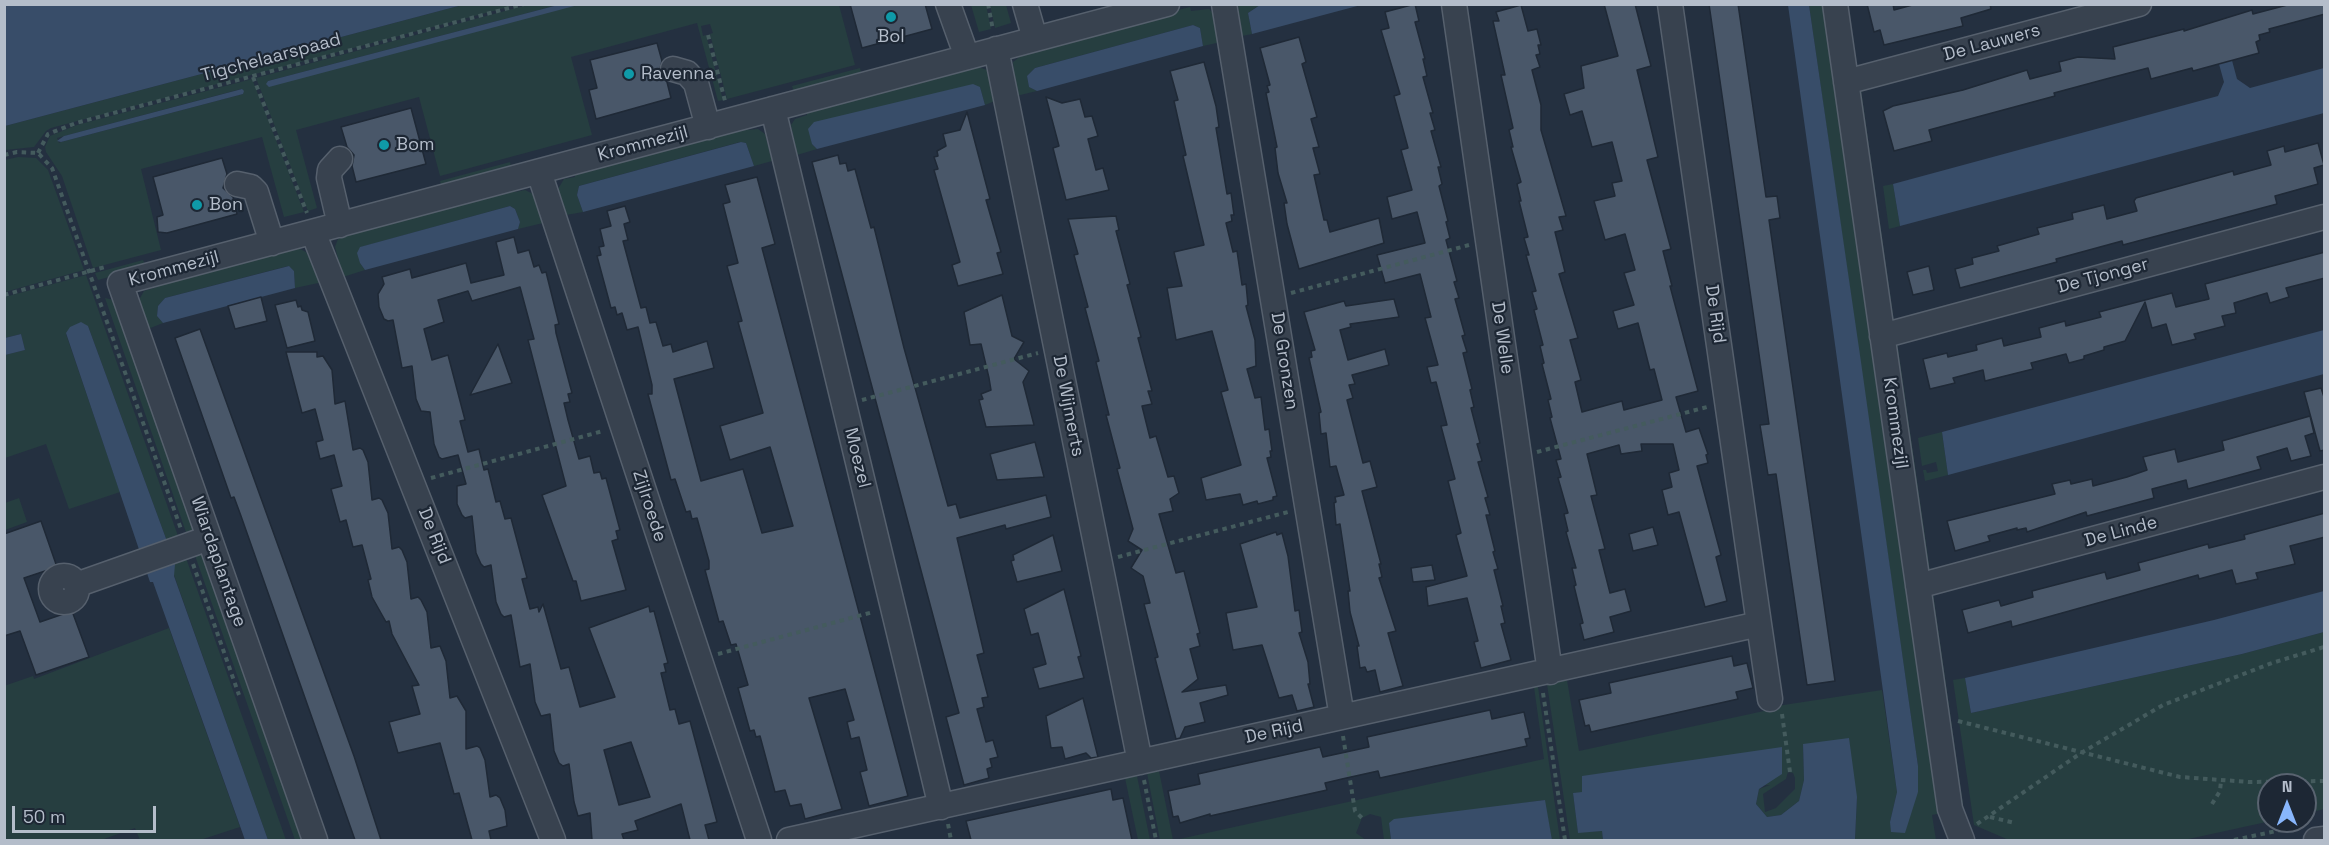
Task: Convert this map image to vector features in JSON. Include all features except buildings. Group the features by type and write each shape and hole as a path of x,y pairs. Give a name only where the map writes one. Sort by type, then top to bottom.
{"street":[{"path":"948,4 967,57"},
{"path":"1025,4 1035,39"},
{"name":"Krommezijl","path":"120,283 272,243 310,223 340,225 967,57 994,40 1035,39 1167,4"},
{"name":"De Gronzen","path":"1224,4 1342,717"},
{"name":"De Welle","path":"1454,4 1519,454 1545,673"},
{"name":"De Rijd","path":"1670,4 1770,699"},
{"name":"Krommezijl","path":"1835,4 1950,809 1967,834"},
{"name":"De Lauwers","path":"1846,82 2139,4"},
{"name":"De Wijmerts","path":"994,40 1140,762"},
{"path":"673,69 687,73 696,83 708,127"},
{"name":"Moezel","path":"773,109 941,807"},
{"path":"340,159 330,170 329,178 340,225"},
{"name":"Zijlroede","path":"539,172 759,840"},
{"path":"237,184 251,187 256,192 272,243"},
{"name":"De Tjonger","path":"1882,336 2325,217"},
{"name":"De Rijd","path":"310,223 553,840"},
{"name":"Wiardaplantage","path":"120,283 315,840"},
{"name":"De Linde","path":"1918,586 2325,477"},
{"path":"76,585 209,538"},
{"name":"De Rijd","path":"789,840 1759,624"},
{"path":"2309,833 2325,839"}],"path":[{"name":"Tigchelaarspaad","path":"38,153 45,138 53,131 524,4"},
{"path":"988,4 994,40"},
{"path":"708,35 726,102"},
{"path":"254,77 310,223"},
{"path":"4,155 17,152 38,153 52,168 95,286"},
{"path":"1273,296 1488,242"},
{"path":"4,295 90,271"},
{"path":"844,404 1057,348"},
{"path":"1519,454 1540,452 1727,403"},
{"path":"413,483 623,426"},
{"path":"1100,562 1308,508"},
{"path":"700,659 893,607"},
{"path":"1967,834 2081,753 2163,705 2272,663 2325,647"},
{"path":"1545,673 1565,840"},
{"path":"1770,699 1780,705 1790,772"},
{"path":"1342,717 1355,811 1362,818"},
{"path":"1955,719 2180,777 2221,781 2325,781"},
{"path":"1140,762 1156,840"},
{"path":"2212,804 2220,791 2221,781"},
{"path":"1990,817 2015,823"},
{"path":"2234,840 2309,833"}],"green space":[{"path":"531,4 558,5 268,81 267,86 578,4 839,5 855,65 727,99 710,34 713,33 710,24 701,26 703,36 706,35 723,100 718,101 697,23 571,57 592,135 440,176 419,97 296,130 317,208 308,211 256,78"},
{"path":"462,5 516,5 51,128 34,147 5,150 5,126"},
{"path":"971,5 986,5 991,29 979,32"},
{"path":"990,5 1006,5 1011,23 995,28"},
{"path":"1238,5 1260,5 1248,13 1252,34 1242,36"},
{"path":"1809,5 1825,5 1942,813 1932,815 1936,840 1845,840 1855,839 1857,797 1803,745 1804,780 1799,801 1781,815 1767,817 1756,804 1759,789 1770,785 1573,793 1578,832 1602,831 1603,840 1570,840 1547,684 1567,680 1579,751 1764,711 1764,708 1882,690 1897,792 1890,822 1918,792 1918,766","holes":["1788,772 1793,773 1795,789 1776,808 1765,812 1763,794 1786,779"]},
{"path":"1190,7 1191,11 1209,9 1214,14 1221,42 1203,46 1200,28 1193,25 1035,68 1027,76 1029,87 1037,91 1016,96 1013,62 1031,48"},
{"path":"962,67 964,71 978,67 987,70 995,101 985,105 980,87 812,144 817,149 797,155 791,125 795,119 807,115 806,110"},
{"path":"860,68 862,77 795,94 792,86"},
{"path":"252,79 304,212 284,217 262,137 141,169 161,250 93,268 62,176 45,147 50,136 77,125","holes":["241,89 243,94 59,143 57,138"]},
{"path":"1861,90 1894,322 1891,319 1859,93"},
{"path":"746,125 748,130 758,129 765,134 772,161 754,166 746,143 740,142 579,186 577,195 583,212 566,215 558,189 564,179 575,177 574,171"},
{"path":"18,157 36,158 48,170 84,270 5,292 5,160"},
{"path":"510,162 512,170 442,188 440,181"},
{"path":"1893,184 1900,226 1889,229 1883,186"},
{"path":"513,187 515,192 525,190 533,194 543,223 518,229 520,222 515,209 510,206 361,247 360,263 365,270 343,277 335,247 338,239 353,234 353,231"},
{"path":"287,247 288,251 298,248 306,252 323,282 295,288 294,271 288,266 165,298 158,306 157,316 163,323 148,329 139,300 144,291 157,287 156,282"},
{"path":"143,260 146,267 98,280 95,273"},
{"path":"86,275 178,536 178,539 168,544 88,326 66,334 120,492 69,509 46,444 5,458 4,355 25,350 21,334 5,338 5,297"},
{"path":"105,298 114,300 196,530 188,538"},
{"path":"1897,341 1930,571 1926,567 1895,345"},
{"path":"1942,432 1948,475 1925,481 1923,470 1927,473 1938,471 1936,462 1922,466 1918,438"},
{"path":"19,498 27,522 5,530 5,503"},
{"path":"193,550 201,550 304,840 295,840"},
{"path":"186,558 286,840 268,840 174,575 173,559"},
{"path":"1933,593 1964,812 1960,813 1930,597"},
{"path":"169,628 240,827 200,840 140,840 135,828 101,840 5,840 4,686 33,676 34,679"},
{"path":"2324,632 2324,809 2317,811 2317,773 2257,773 2257,824 2184,840 2009,840 1974,825 1953,680 1965,678 1971,713 2242,654"},
{"path":"1534,687 1538,687 1560,840 1552,840 1544,800 1389,823 1391,840 1384,840 1381,817 1370,814 1362,818 1356,833 1366,840 1175,840 1544,759"},
{"path":"1159,771 1173,840 1160,840 1147,773"},
{"path":"1137,776 1150,840 1138,840 1125,778"}],"water":[{"path":"5,4 462,4 462,5 5,126"},
{"path":"558,5 578,5 269,87 266,84 268,81"},
{"path":"1260,5 1361,5 1252,34 1248,13"},
{"path":"1788,5 1809,5 1861,362 1918,766 1918,792 1905,833 1891,832 1890,822 1897,792"},
{"path":"1193,25 1200,28 1203,46 1037,91 1029,87 1027,76 1035,68"},
{"path":"2227,42 2237,79 2250,88 2324,68 2324,113 1900,226 1893,184 2218,96 2224,82 2214,46"},
{"path":"973,84 980,87 985,105 817,149 812,144 808,129 814,122"},
{"path":"242,89 243,94 61,142 57,141 64,136"},
{"path":"741,142 746,143 754,166 583,212 577,195 579,186"},
{"path":"510,206 515,209 520,222 518,229 365,270 360,263 357,253 360,247"},
{"path":"289,266 294,271 295,288 163,323 157,316 158,306 165,298"},
{"path":"81,322 88,326 168,544 175,564 174,576 268,840 245,840 153,582 150,582 66,333 70,327"},
{"path":"2324,330 2324,374 1948,475 1942,432"},
{"path":"21,334 25,350 5,355 5,338"},
{"path":"2324,591 2324,632 2242,654 1971,713 1965,678 2214,620"},
{"path":"1849,738 1857,797 1855,839 1603,840 1602,831 1578,833 1573,793 1582,792 1582,776 1782,747 1782,774 1759,789 1756,804 1767,817 1781,815 1799,801 1804,780 1803,744"},
{"path":"1545,800 1552,840 1391,840 1389,823 1394,819"}],"place":[{"name":"Bol","path":"891,17"},
{"name":"Ravenna","path":"629,74"},
{"name":"Bom","path":"384,145"},
{"name":"Bon","path":"197,205"}]}
